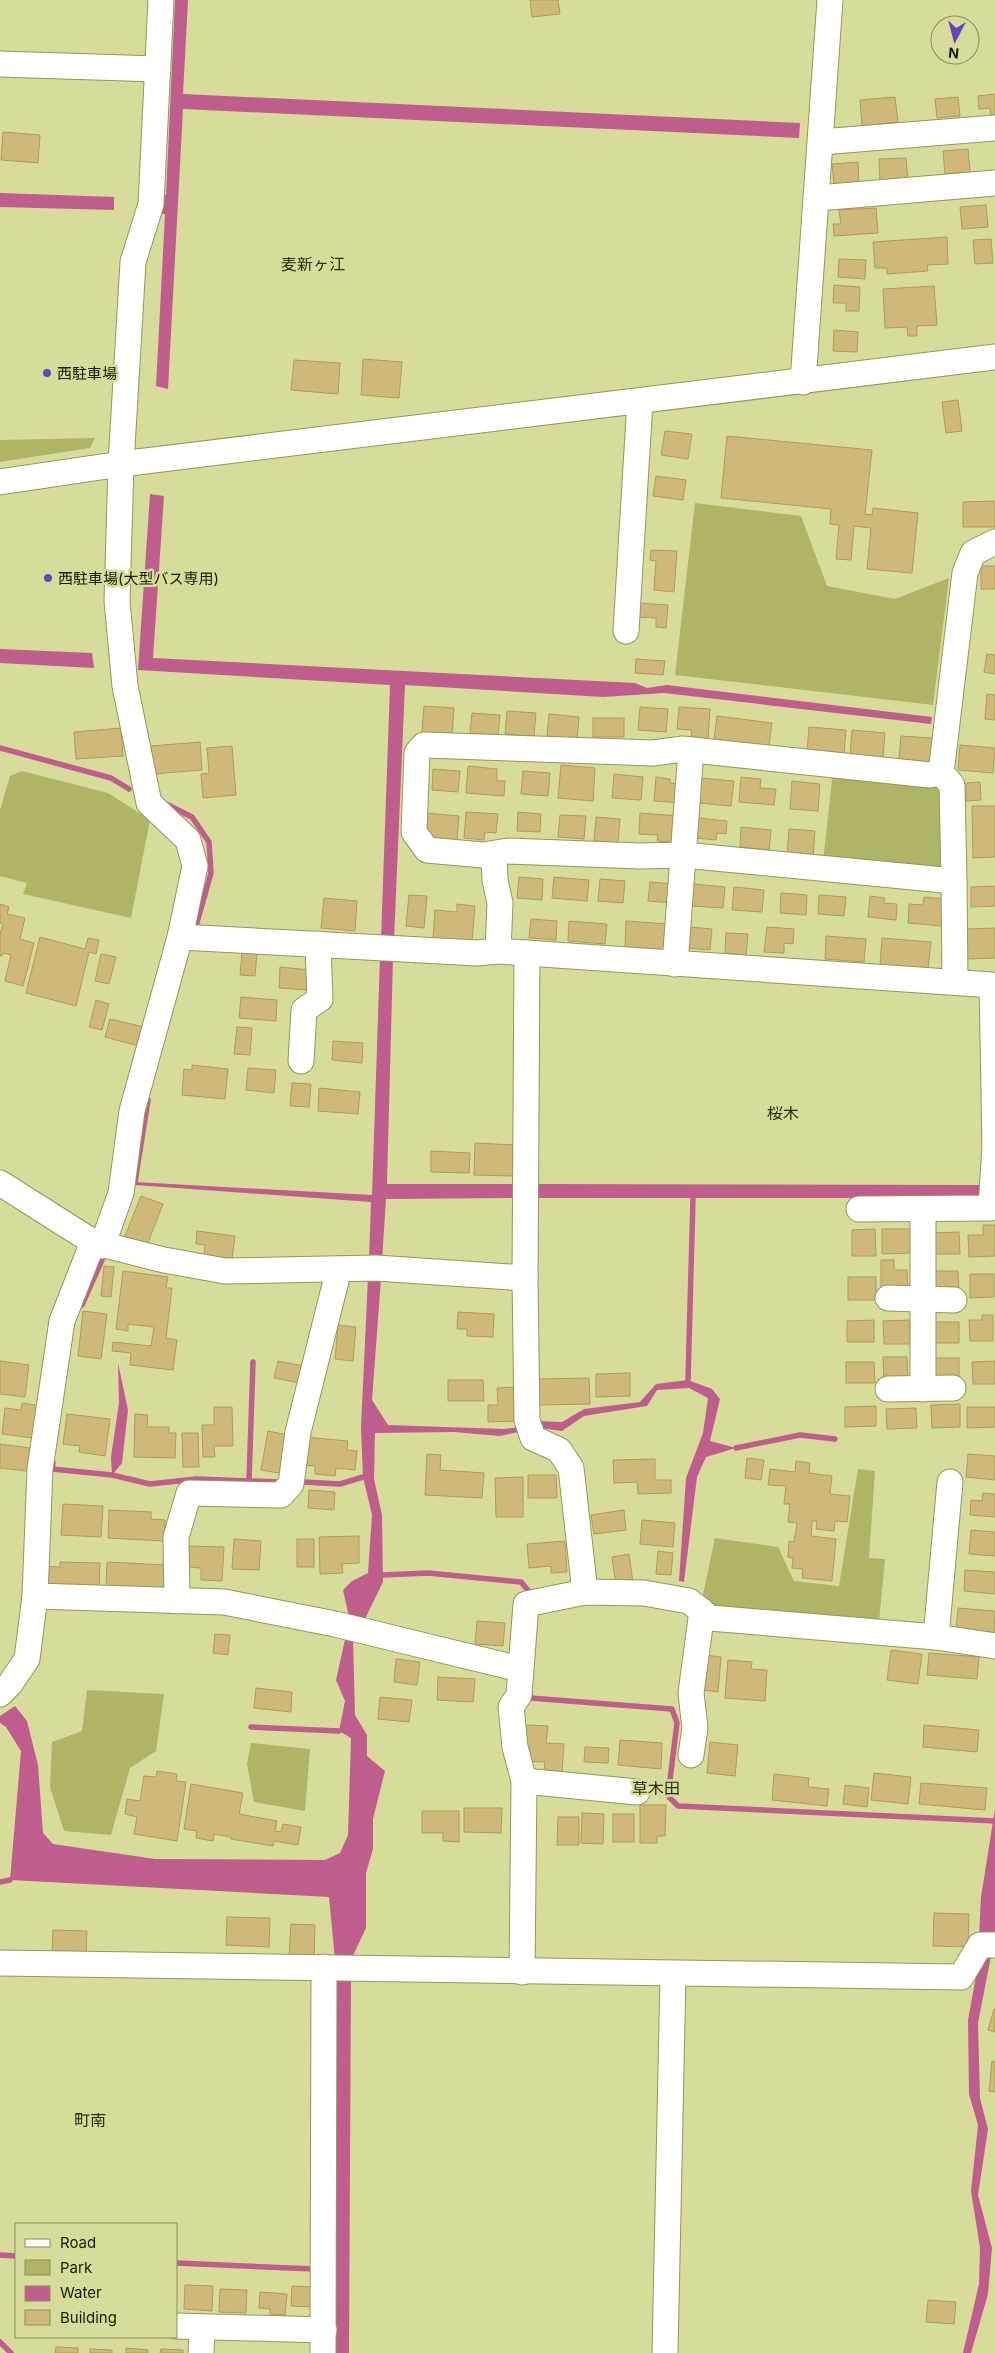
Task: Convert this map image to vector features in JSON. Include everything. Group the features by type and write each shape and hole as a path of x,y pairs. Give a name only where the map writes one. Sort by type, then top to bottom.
{"street":[{"path":"0,1694 10,1684 27,1659 35,1596 40,1470 62,1321 121,1193 132,1111 180,937 195,866 188,840 149,803 125,686 117,601 121,464 133,262 151,204 161,0"},
{"path":"803,382 818,198 830,0"},
{"path":"0,64 158,69"},
{"path":"821,142 995,128"},
{"path":"818,198 995,183"},
{"path":"0,482 121,464 995,357"},
{"path":"626,631 640,401"},
{"path":"955,982 952,785 941,773 965,573 973,553 995,542"},
{"path":"941,773 930,775 691,750 653,753 424,745 417,753 414,832 427,850 494,855 508,851 640,856 684,854 954,881"},
{"path":"675,964 691,750"},
{"path":"494,855 494,880 500,903 498,951"},
{"path":"180,937 477,954 498,951 992,985 995,1146 991,1208 859,1209"},
{"path":"301,1061 304,1010 320,999 318,944"},
{"path":"527,954 525,1278 527,1420 533,1438 559,1450 571,1468 585,1592"},
{"path":"0,1183 97,1244 164,1260 225,1270 376,1268 525,1278"},
{"path":"923,1208 923,1389"},
{"path":"177,1601 176,1537 189,1492 281,1495 292,1484 298,1432 339,1269"},
{"path":"888,1298 954,1300"},
{"path":"888,1389 953,1388"},
{"path":"936,1637 950,1482"},
{"path":"522,1972 524,1781 515,1747 511,1707 519,1695 526,1604 585,1592 653,1595 689,1601 710,1618 936,1637 995,1646"},
{"path":"35,1596 224,1602 335,1624 520,1669"},
{"path":"691,1755 695,1728 691,1693 702,1612"},
{"path":"524,1781 637,1792"},
{"path":"0,1963 960,1977 980,1945 995,1945"},
{"path":"178,2326 202,2327 324,2341 324,1967"},
{"path":"665,2353 673,1974"},
{"path":"201,2353 202,2327"}],"green space":[{"path":"95,438 90,448 0,462 0,440"},
{"path":"695,503 801,516 827,586 895,599 949,578 933,705 675,675"},
{"path":"22,771 108,793 150,820 131,918 23,894 27,883 0,876 0,810 10,776"},
{"path":"833,771 938,782 942,793 948,860 934,874 823,862"},
{"path":"858,1469 875,1471 869,1558 885,1559 879,1622 709,1611 701,1604 715,1538 778,1547 794,1581 839,1586"},
{"path":"87,1690 164,1694 156,1751 130,1768 111,1835 64,1831 50,1787 52,1742 82,1731"},
{"path":"251,1743 310,1749 305,1811 254,1802 247,1764"}],"water":[{"path":"175,0 188,0 183,94 800,123 799,138 183,109 168,389 156,386 165,214 161,214 161,196 166,195"},
{"path":"0,193 114,197 114,210 0,207"},
{"path":"150,494 164,496 153,658 635,683 647,688 667,685 932,717 931,724 664,693 603,697 405,685 394,940 381,939 390,685 138,670"},
{"path":"0,649 92,653 94,668 0,663"},
{"path":"380,957 393,958 387,1184 517,1184 516,1198 386,1199 382,1261 369,1260 371,1202 135,1185 135,1182 372,1195"},
{"path":"532,1184 985,1185 985,1198 533,1198"},
{"path":"368,1277 381,1279 372,1400 388,1425 504,1429 520,1427 523,1431 500,1436 454,1432 375,1433 374,1479 382,1515 383,1582 362,1625 350,1621 343,1590 352,1581 368,1573 372,1515 363,1477 361,1427"},
{"path":"118,1363 128,1410 122,1463 112,1475 111,1457 119,1403"},
{"path":"688,1380 712,1389 720,1399 710,1441 736,1448 706,1457 697,1477 684,1582 679,1581 686,1478 703,1433 708,1398 689,1388 657,1390 647,1406 584,1416 562,1431 540,1428 537,1421 562,1422 584,1409 640,1402 656,1384"},
{"path":"346,1635 353,1637 355,1715 367,1735 367,1756 385,1771 373,1819 373,1849 366,1873 366,1928 351,1960 335,1960 329,1897 10,1880 21,1751 6,1727 0,1723 0,1716 15,1706 27,1721 38,1765 43,1833 53,1844 155,1859 325,1860 340,1853 348,1835 351,1738 339,1731 345,1701 336,1680"},
{"path":"995,1809 995,1936 979,1936 981,1897"},
{"path":"980,1954 991,1956 978,2023 980,2098 988,2129 978,2195 992,2248 988,2294 971,2353 963,2353 979,2284 980,2248 971,2191 978,2125 969,2094 968,2020"},
{"path":"351,1978 349,2353 331,2353 336,1979"}],"building":[{"path":"530,0 558,0 560,14 532,17"},
{"path":"995,94 995,119 991,119 990,108 979,109 978,96"},
{"path":"895,97 898,122 862,126 860,100"},
{"path":"958,97 960,116 937,118 935,99"},
{"path":"3,132 40,135 38,163 1,160"},
{"path":"968,149 970,172 945,174 943,151"},
{"path":"906,158 908,180 880,182 879,159"},
{"path":"858,162 859,184 834,185 832,164"},
{"path":"986,205 988,227 962,229 960,207"},
{"path":"876,208 878,233 834,236 833,224 841,224 839,210"},
{"path":"947,237 948,264 927,265 928,271 887,274 887,268 875,268 873,242"},
{"path":"991,239 993,263 975,264 973,240"},
{"path":"839,259 866,260 865,279 838,277"},
{"path":"834,285 860,287 859,311 846,311 846,303 833,303"},
{"path":"934,286 937,325 917,326 917,336 908,336 907,327 885,328 883,289"},
{"path":"834,330 858,332 857,352 833,351"},
{"path":"363,359 402,362 399,398 361,395"},
{"path":"294,360 340,363 338,394 291,390"},
{"path":"958,400 962,431 946,433 942,402"},
{"path":"665,431 692,434 688,459 661,455"},
{"path":"727,436 872,450 865,514 872,515 873,508 918,513 912,573 867,569 871,528 854,526 851,560 836,559 839,525 830,524 831,509 721,498"},
{"path":"656,476 686,480 683,500 653,496"},
{"path":"995,501 995,527 963,527 963,502"},
{"path":"651,550 677,551 674,592 654,590 656,561 650,560"},
{"path":"981,566 995,566 995,589 981,589"},
{"path":"638,603 668,605 666,628 656,627 656,618 637,617"},
{"path":"987,654 995,655 995,674 984,672"},
{"path":"636,659 665,661 663,675 635,673"},
{"path":"987,694 995,695 995,720 985,719"},
{"path":"424,706 454,708 452,736 422,733"},
{"path":"640,707 668,709 666,732 638,730"},
{"path":"679,707 710,709 708,739 691,737 692,730 677,729"},
{"path":"507,711 536,713 534,736 505,734"},
{"path":"472,713 500,715 498,736 470,733"},
{"path":"549,714 579,717 577,739 547,736"},
{"path":"717,716 772,723 769,746 714,739"},
{"path":"593,718 624,718 624,737 593,737"},
{"path":"809,727 846,730 844,754 807,751"},
{"path":"121,728 123,756 76,759 74,732"},
{"path":"852,730 885,733 883,758 850,756"},
{"path":"901,736 932,738 930,762 899,759"},
{"path":"200,742 202,770 153,774 151,746"},
{"path":"960,745 995,748 993,773 958,770"},
{"path":"232,746 236,795 203,798 201,774 209,773 207,748"},
{"path":"561,765 595,768 593,801 558,798"},
{"path":"468,766 497,769 497,781 505,781 504,796 466,793"},
{"path":"433,769 460,771 458,792 432,790"},
{"path":"523,771 550,773 548,796 521,794"},
{"path":"614,774 643,777 641,800 612,798"},
{"path":"656,777 670,779 670,783 683,784 682,803 654,801"},
{"path":"741,777 761,779 760,788 776,789 774,805 739,802"},
{"path":"700,778 734,781 731,806 698,803"},
{"path":"792,781 820,784 818,811 790,809"},
{"path":"980,782 981,800 966,801 966,783"},
{"path":"972,806 995,806 995,857 973,858"},
{"path":"466,812 498,814 496,833 485,832 484,840 464,838"},
{"path":"518,812 541,814 540,832 517,831"},
{"path":"426,813 459,816 457,840 424,838"},
{"path":"640,813 680,816 678,843 657,841 658,835 639,834"},
{"path":"560,815 586,816 584,839 558,837"},
{"path":"596,817 620,819 618,843 594,841"},
{"path":"698,818 727,821 726,834 717,833 716,840 696,838"},
{"path":"741,827 771,830 769,850 740,847"},
{"path":"789,829 815,831 813,856 787,854"},
{"path":"519,877 543,879 542,900 517,898"},
{"path":"554,877 589,880 587,901 552,898"},
{"path":"600,879 625,881 623,903 598,901"},
{"path":"650,882 675,884 673,903 648,901"},
{"path":"694,884 725,887 723,908 692,906"},
{"path":"995,886 995,906 971,907 971,887"},
{"path":"734,887 764,890 762,912 732,910"},
{"path":"781,893 807,895 806,915 780,913"},
{"path":"409,895 427,896 424,928 406,926"},
{"path":"819,895 846,897 844,916 818,914"},
{"path":"870,896 885,898 884,903 897,904 896,920 868,917"},
{"path":"924,897 944,899 942,926 908,923 909,904 923,905"},
{"path":"324,898 357,901 355,931 321,928"},
{"path":"0,904 9,907 7,914 25,918 20,939 34,943 23,986 5,981 11,955 3,953 0,956 0,934 3,924 0,923"},
{"path":"457,904 475,906 472,941 433,938 435,910 457,912"},
{"path":"531,919 557,921 556,940 529,938"},
{"path":"569,921 607,924 605,944 568,941"},
{"path":"626,921 668,924 666,950 625,947"},
{"path":"689,927 712,929 710,950 687,948"},
{"path":"767,927 794,929 793,944 784,943 784,953 764,952"},
{"path":"995,928 995,958 967,959 967,929"},
{"path":"726,933 748,934 746,955 725,953"},
{"path":"826,936 866,939 864,962 825,959"},
{"path":"40,937 85,949 88,938 99,940 96,954 89,952 76,1006 26,993"},
{"path":"882,938 931,942 928,969 880,965"},
{"path":"242,952 257,953 255,976 240,975"},
{"path":"101,954 116,957 109,984 95,981"},
{"path":"280,967 310,970 309,990 279,988"},
{"path":"241,997 277,1000 276,1021 239,1018"},
{"path":"96,1000 109,1004 102,1030 89,1027"},
{"path":"110,1019 144,1027 139,1046 105,1037"},
{"path":"237,1027 252,1028 250,1055 234,1054"},
{"path":"333,1041 363,1043 362,1063 332,1060"},
{"path":"192,1065 228,1069 225,1099 182,1095 184,1069 192,1070"},
{"path":"248,1068 276,1070 274,1093 246,1090"},
{"path":"292,1083 311,1084 309,1107 290,1106"},
{"path":"319,1088 360,1092 358,1114 318,1111"},
{"path":"475,1143 515,1145 514,1176 474,1175"},
{"path":"431,1151 470,1153 469,1173 431,1172"},
{"path":"141,1196 163,1204 147,1245 125,1236"},
{"path":"983,1225 995,1225 995,1256 969,1257 968,1235 983,1235"},
{"path":"875,1229 876,1256 852,1256 852,1230"},
{"path":"882,1229 913,1229 913,1253 882,1254"},
{"path":"197,1231 235,1236 232,1259 204,1255 205,1245 196,1244"},
{"path":"959,1232 960,1254 931,1254 930,1233"},
{"path":"881,1260 894,1260 894,1270 907,1270 908,1291 881,1292"},
{"path":"104,1266 114,1267 111,1297 101,1296"},
{"path":"123,1271 168,1277 166,1288 172,1288 166,1338 177,1340 173,1370 130,1365 131,1353 112,1351 113,1342 151,1346 154,1327 128,1324 128,1331 116,1329"},
{"path":"934,1271 958,1271 959,1291 934,1291"},
{"path":"970,1274 994,1274 994,1297 970,1298"},
{"path":"848,1277 876,1277 876,1300 848,1300"},
{"path":"83,1311 107,1314 101,1359 78,1356"},
{"path":"458,1312 494,1314 493,1337 467,1336 467,1329 457,1329"},
{"path":"982,1315 993,1315 993,1341 970,1341 969,1320 982,1320"},
{"path":"874,1320 874,1342 847,1342 847,1321"},
{"path":"910,1320 910,1344 884,1344 883,1321"},
{"path":"934,1322 959,1322 959,1343 935,1343"},
{"path":"338,1325 356,1327 353,1361 335,1359"},
{"path":"883,1357 907,1357 908,1380 884,1380"},
{"path":"935,1358 959,1358 959,1381 935,1381"},
{"path":"0,1361 29,1365 25,1397 0,1394"},
{"path":"278,1361 304,1366 300,1383 274,1378"},
{"path":"995,1361 995,1384 973,1384 972,1362"},
{"path":"846,1362 874,1362 875,1383 846,1383"},
{"path":"630,1373 630,1396 596,1397 596,1374"},
{"path":"589,1378 590,1404 537,1405 537,1379"},
{"path":"448,1380 483,1380 484,1401 448,1401"},
{"path":"516,1387 517,1421 488,1422 488,1405 498,1405 497,1388"},
{"path":"22,1403 37,1405 33,1438 2,1434 5,1408 21,1410"},
{"path":"960,1404 960,1427 932,1428 931,1405"},
{"path":"876,1406 876,1426 845,1427 845,1407"},
{"path":"214,1407 232,1407 233,1446 214,1446 215,1457 203,1457 202,1425 214,1425"},
{"path":"967,1407 995,1407 995,1427 967,1428"},
{"path":"916,1408 917,1428 887,1429 886,1409"},
{"path":"67,1414 110,1419 105,1456 79,1452 80,1446 63,1444"},
{"path":"135,1414 148,1415 147,1427 169,1427 169,1433 176,1433 175,1458 134,1457"},
{"path":"268,1431 293,1436 285,1474 261,1470"},
{"path":"182,1433 198,1433 199,1467 183,1467"},
{"path":"305,1437 348,1441 347,1450 357,1451 355,1470 336,1468 335,1476 315,1474 315,1466 303,1465"},
{"path":"0,1444 30,1448 27,1471 0,1468"},
{"path":"427,1454 441,1455 440,1470 484,1473 482,1498 425,1495"},
{"path":"968,1454 995,1456 995,1480 966,1477"},
{"path":"747,1458 764,1460 761,1480 745,1478"},
{"path":"655,1459 655,1480 671,1480 671,1493 638,1494 637,1482 614,1483 613,1460"},
{"path":"796,1461 810,1463 809,1473 832,1476 830,1494 850,1496 847,1522 835,1521 834,1531 816,1529 817,1521 812,1521 811,1536 836,1539 832,1581 802,1578 803,1569 792,1568 793,1558 788,1557 789,1541 794,1542 797,1523 788,1522 790,1504 784,1504 786,1486 768,1485 770,1469 795,1472"},
{"path":"528,1475 556,1475 557,1498 528,1498"},
{"path":"523,1477 523,1517 496,1517 495,1478"},
{"path":"309,1490 335,1492 334,1510 308,1508"},
{"path":"983,1493 995,1494 995,1517 970,1515 971,1500 982,1501"},
{"path":"63,1504 103,1506 101,1537 61,1535"},
{"path":"109,1510 151,1512 151,1519 165,1520 164,1541 108,1538"},
{"path":"624,1510 626,1530 594,1534 591,1515"},
{"path":"642,1520 675,1523 673,1547 640,1544"},
{"path":"971,1530 995,1532 995,1556 969,1554"},
{"path":"359,1536 359,1563 342,1564 343,1573 320,1574 319,1537"},
{"path":"234,1539 261,1541 259,1570 232,1569"},
{"path":"297,1539 314,1539 314,1567 297,1567"},
{"path":"565,1541 567,1572 551,1573 551,1566 529,1568 527,1544"},
{"path":"189,1546 224,1547 222,1581 201,1580 201,1568 188,1567"},
{"path":"658,1551 673,1553 671,1575 656,1574"},
{"path":"629,1554 633,1583 616,1586 612,1557"},
{"path":"60,1562 100,1563 99,1589 47,1587 47,1566 60,1567"},
{"path":"107,1562 166,1565 164,1590 106,1587"},
{"path":"965,1570 995,1572 995,1594 964,1591"},
{"path":"958,1608 995,1611 994,1633 956,1629"},
{"path":"477,1621 505,1623 503,1646 475,1644"},
{"path":"215,1634 230,1635 228,1655 213,1653"},
{"path":"891,1650 922,1654 918,1684 887,1680"},
{"path":"929,1653 979,1657 977,1679 927,1675"},
{"path":"705,1655 721,1657 718,1692 703,1690"},
{"path":"396,1659 420,1662 417,1685 394,1682"},
{"path":"728,1660 752,1662 751,1669 767,1670 765,1701 725,1698"},
{"path":"438,1677 475,1679 473,1702 437,1700"},
{"path":"256,1688 292,1692 291,1712 254,1708"},
{"path":"380,1697 412,1700 409,1722 378,1719"},
{"path":"526,1725 548,1726 546,1743 564,1744 562,1773 544,1771 545,1762 523,1761"},
{"path":"924,1725 979,1730 977,1752 923,1747"},
{"path":"620,1740 662,1743 661,1769 618,1765"},
{"path":"710,1742 738,1745 735,1776 707,1773"},
{"path":"585,1747 609,1748 608,1763 584,1762"},
{"path":"157,1771 177,1774 176,1781 186,1782 177,1841 134,1834 137,1817 125,1814 127,1799 140,1801 144,1776 156,1777"},
{"path":"874,1773 911,1777 908,1804 871,1800"},
{"path":"774,1774 809,1778 808,1787 829,1789 827,1806 772,1800"},
{"path":"921,1783 987,1788 985,1810 919,1804"},
{"path":"191,1784 243,1793 239,1814 277,1821 275,1831 281,1832 283,1824 301,1827 298,1845 274,1841 273,1846 231,1839 231,1837 214,1834 213,1841 196,1838 197,1831 184,1829"},
{"path":"845,1785 869,1788 867,1807 843,1804"},
{"path":"640,1805 666,1805 665,1836 657,1836 657,1843 640,1843"},
{"path":"464,1808 502,1808 501,1833 464,1832"},
{"path":"422,1811 459,1811 459,1842 443,1841 443,1833 422,1833"},
{"path":"582,1813 604,1814 603,1844 581,1843"},
{"path":"613,1814 634,1814 634,1842 613,1842"},
{"path":"558,1817 579,1817 579,1845 557,1845"},
{"path":"934,1913 969,1914 968,1947 933,1946"},
{"path":"227,1917 270,1918 269,1947 226,1945"},
{"path":"291,1924 315,1925 314,1958 289,1957"},
{"path":"53,1930 87,1931 86,1955 52,1953"},
{"path":"995,2009 995,2032 988,2030"},
{"path":"992,2061 995,2062 995,2092 989,2091"},
{"path":"185,2285 213,2286 212,2311 184,2309"},
{"path":"292,2286 315,2287 314,2307 291,2306"},
{"path":"220,2289 247,2290 246,2313 219,2312"},
{"path":"260,2292 287,2294 285,2315 270,2314 270,2309 259,2308"},
{"path":"928,2300 956,2302 954,2324 926,2322"},
{"path":"56,2347 78,2348 78,2353 55,2353"},
{"path":"126,2348 148,2350 148,2353 126,2353"},
{"path":"90,2349 112,2350 112,2353 90,2353"},
{"path":"161,2349 183,2350 183,2353 160,2353"}],"waterway":[{"path":"0,748 111,778 129,789"},
{"path":"166,804 192,817 209,842 211,873 196,926"},
{"path":"135,1182 148,1100"},
{"path":"688,1380 693,1198"},
{"path":"82,1305 102,1260"},
{"path":"249,1481 253,1362"},
{"path":"736,1448 800,1435 835,1439"},
{"path":"53,1463 52,1469 112,1475 150,1484 196,1479 279,1482"},
{"path":"303,1482 340,1484 363,1477"},
{"path":"383,1575 428,1573 521,1582 533,1596"},
{"path":"530,1694 530,1698 672,1709 677,1723 668,1796 678,1806 995,1821"},
{"path":"251,1727 339,1731"},
{"path":"0,1882 10,1880"},
{"path":"0,2255 15,2256"},
{"path":"178,2263 314,2269"},
{"path":"0,2342 11,2353"}],"place":[{"name":"西駐車場","path":"47,373"},
{"name":"西駐車場(大型バス専用)","path":"48,578"}],"district":[{"name":"麦新ヶ江","path":"313,264"},
{"name":"桜木","path":"783,1113"},
{"name":"草木田","path":"656,1788"},
{"name":"町南","path":"90,2120"}]}
